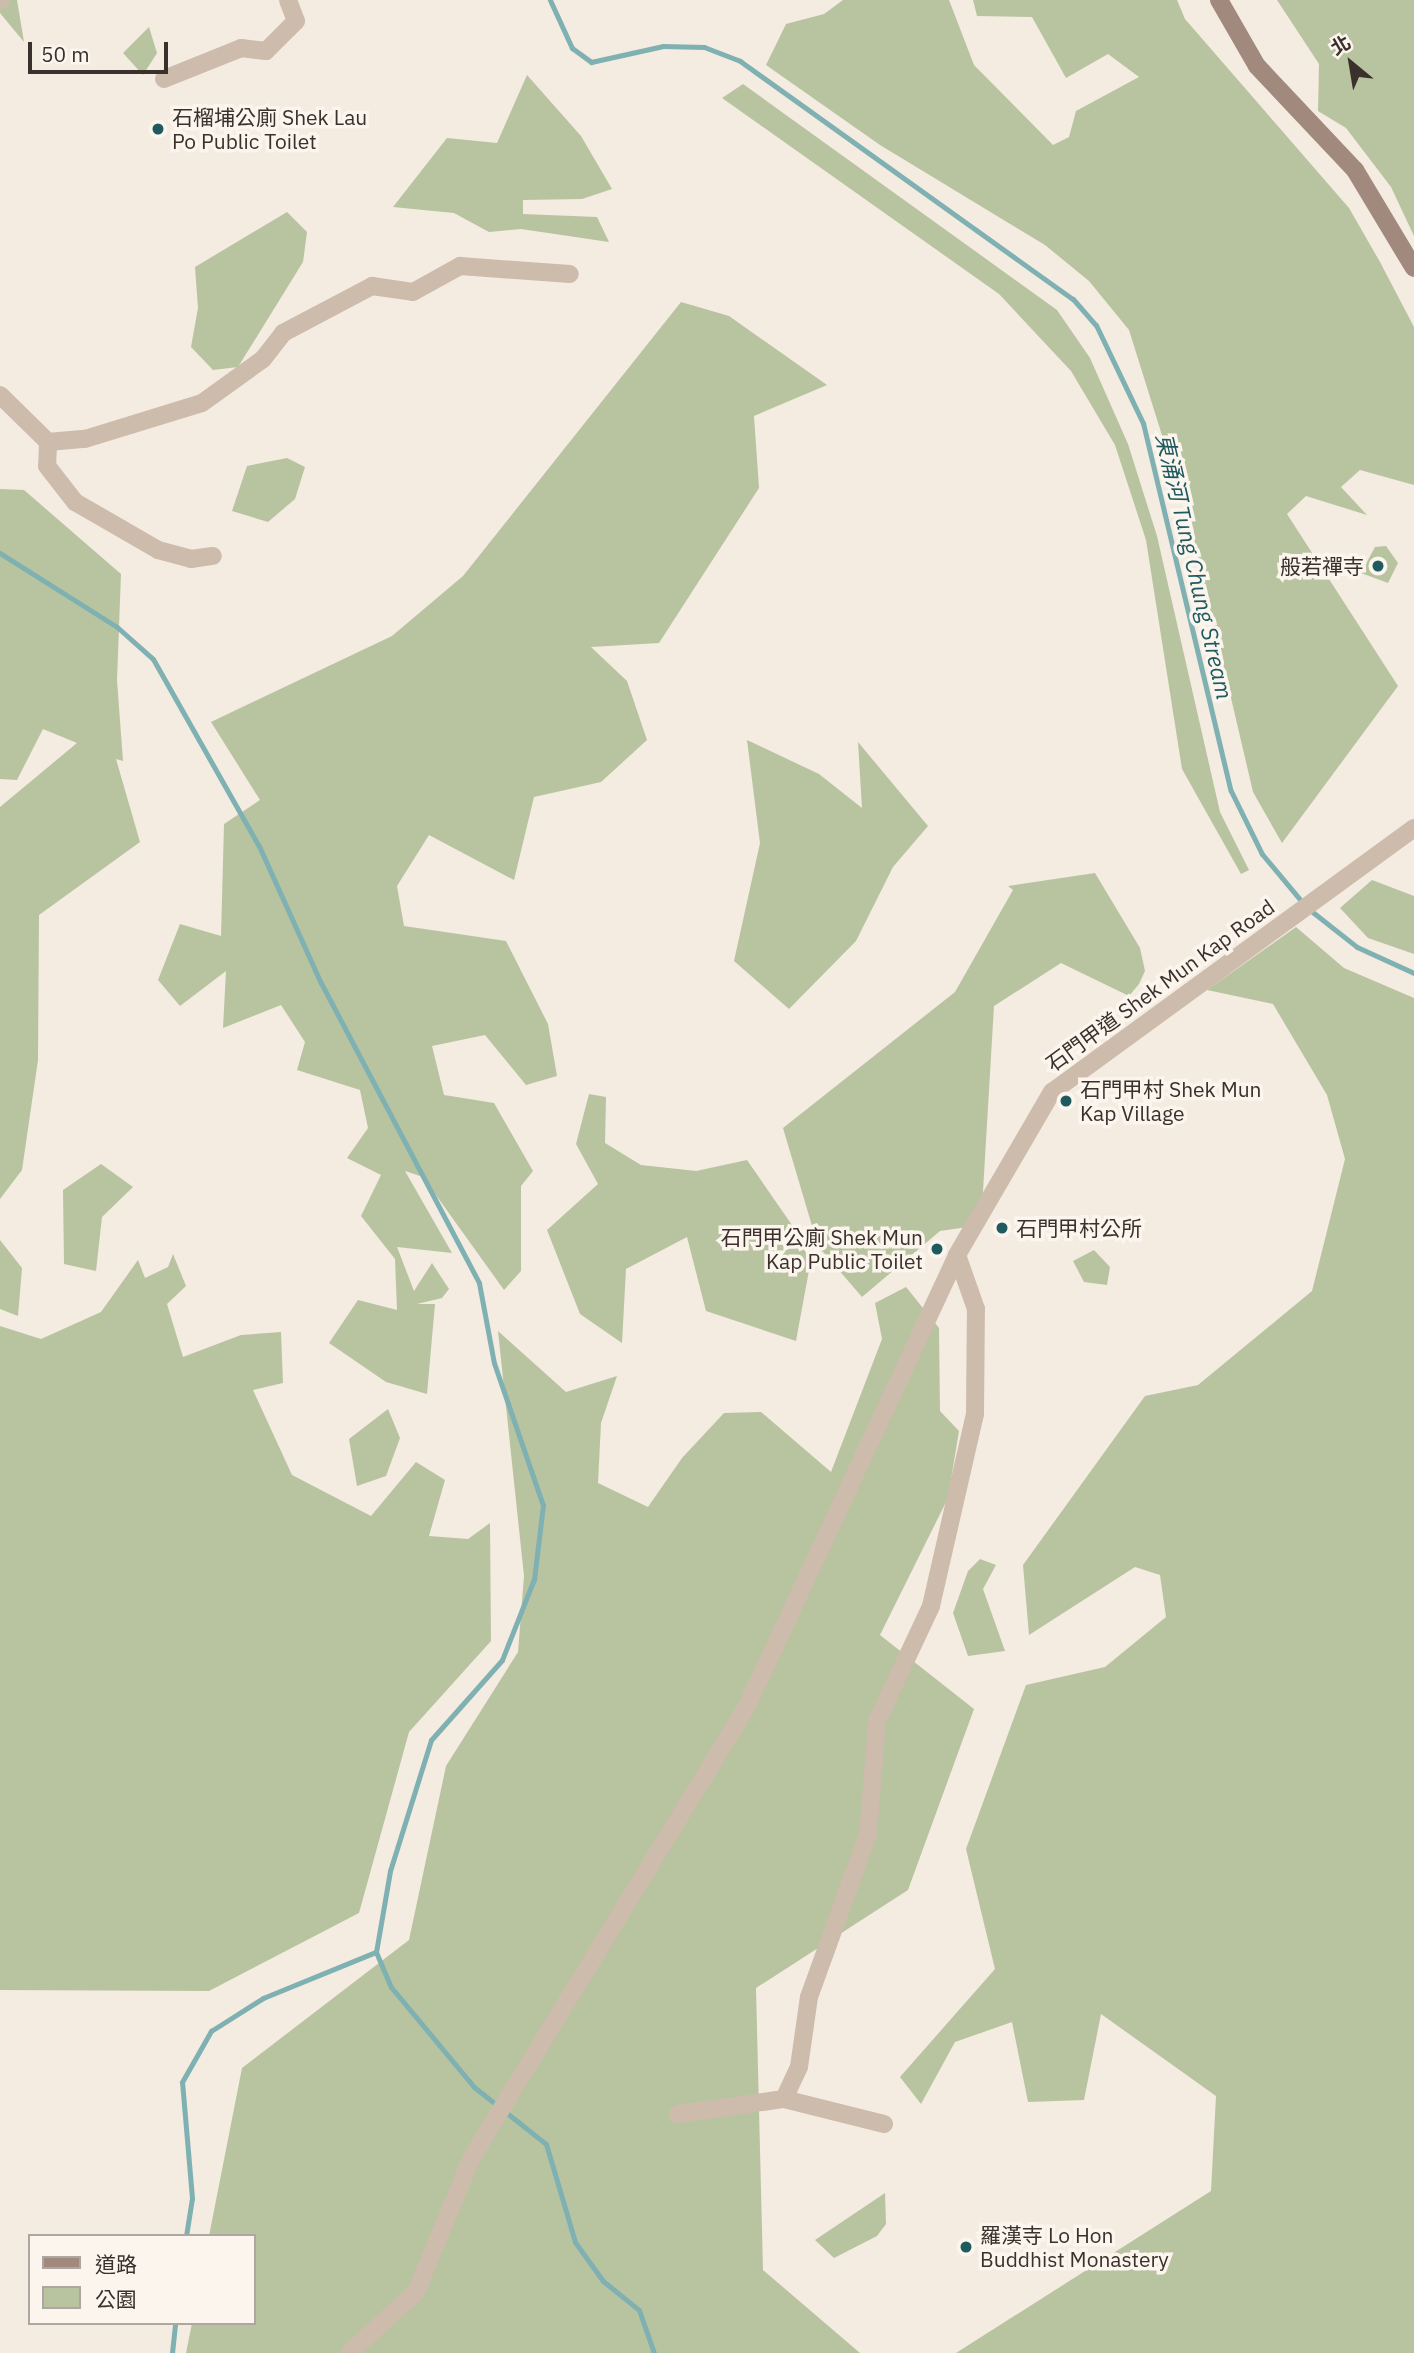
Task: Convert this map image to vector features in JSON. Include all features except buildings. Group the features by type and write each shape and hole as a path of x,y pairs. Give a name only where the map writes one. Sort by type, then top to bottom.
{"main road":[{"path":"1219,0 1257,66 1355,170 1414,268"}],"street":[{"path":"164,79 241,48 266,51 296,22 288,0"},
{"path":"48,442 85,439 202,403 263,359 283,333 372,286 413,292 460,266 570,274"},
{"path":"0,395 48,442 47,466 75,502 158,550 191,558 213,556"},
{"name":"石門甲道 Shek Mun Kap Road","path":"349,2353 416,2292 472,2157 746,1708 957,1255 1052,1092 1414,828"},
{"path":"784,2099 799,2067 809,1997 868,1834 877,1721 931,1606 975,1414 976,1309 957,1255"},
{"path":"678,2114 784,2099 884,2124"}],"green space":[{"path":"0,0 17,0 24,42 0,13"},
{"path":"843,0 949,0 974,65 1053,145 1069,137 1076,111 1139,77 1108,54 1066,78 1032,17 977,16 973,0 1177,0 1185,19 1349,208 1414,327 1414,485 1360,470 1341,487 1367,515 1306,496 1287,514 1398,686 1282,843 1253,792 1192,531 1129,330 1089,281 1045,245 880,145 766,65 786,24 824,14"},
{"path":"1277,0 1414,0 1414,236 1391,187 1346,128 1318,111 1319,64"},
{"path":"149,27 157,53 143,75 123,53"},
{"path":"527,75 581,136 612,189 582,199 523,200 523,214 597,217 609,242 521,229 489,232 454,213 393,207 447,138 497,143"},
{"path":"743,84 1057,310 1090,358 1128,444 1157,536 1220,812 1249,870 1241,874 1182,769 1146,540 1115,445 1071,371 999,294 722,98"},
{"path":"287,212 307,232 303,262 238,367 213,370 191,347 198,308 195,267"},
{"path":"681,302 729,316 827,385 754,416 759,488 659,643 591,647 627,681 647,740 601,782 534,797 514,880 429,835 397,886 404,926 506,941 548,1024 557,1076 526,1085 485,1035 432,1046 444,1095 494,1103 533,1171 521,1186 521,1271 504,1290 423,1177 405,1171 452,1253 397,1247 414,1291 432,1263 449,1289 442,1298 417,1304 435,1304 427,1394 386,1382 329,1343 358,1300 397,1310 395,1259 361,1216 381,1175 347,1158 368,1128 360,1090 297,1070 305,1042 281,1005 223,1028 226,971 180,1006 158,980 180,924 221,936 224,824 260,800 211,722 392,636 463,576"},
{"path":"287,458 305,467 295,499 268,522 232,511 247,466"},
{"path":"0,489 24,490 121,574 117,680 123,761 116,759 140,842 39,915 38,1060 22,1170 0,1199 0,807 77,743 43,729 17,780 0,779"},
{"path":"1386,546 1398,563 1388,583 1361,573 1375,547"},
{"path":"747,740 819,774 862,808 858,742 928,826 893,867 856,941 789,1009 734,961 760,843"},
{"path":"1095,873 1140,948 1145,971 1139,984 1129,996 1061,963 994,1006 981,1225 940,1231 862,1297 818,1246 783,1128 955,992 1013,890 1008,886"},
{"path":"1372,880 1414,896 1414,954 1368,938 1340,908"},
{"path":"1296,927 1344,968 1414,998 1414,2353 956,2353 1211,2191 1216,2096 1101,2014 1084,2100 1028,2102 1012,2022 955,2042 921,2104 900,2077 995,1969 966,1849 1026,1685 1105,1667 1166,1617 1160,1575 1135,1567 1029,1635 1023,1565 1145,1396 1198,1385 1312,1291 1345,1159 1327,1095 1273,1004 1207,990"},
{"path":"589,1094 606,1097 605,1143 641,1165 696,1171 747,1160 812,1254 796,1341 706,1311 687,1237 626,1269 622,1343 580,1314 547,1230 598,1184 576,1144"},
{"path":"101,1164 133,1187 102,1217 96,1271 64,1264 63,1190"},
{"path":"0,1240 22,1268 18,1316 0,1309"},
{"path":"1094,1250 1110,1267 1107,1285 1084,1282 1073,1261"},
{"path":"173,1254 186,1286 167,1304 183,1357 241,1335 281,1332 283,1383 253,1390 292,1475 371,1516 416,1462 445,1480 429,1536 468,1539 490,1523 491,1641 409,1732 359,1913 209,1991 0,1990 0,1326 41,1339 101,1312 138,1260 145,1278 168,1267"},
{"path":"906,1287 939,1328 940,1411 959,1431 948,1498 880,1635 974,1709 908,1890 756,1988 763,2270 860,2353 186,2353 192,2325 256,2325 256,2234 209,2234 242,2068 409,1940 446,1766 518,1652 524,1576 498,1331 566,1392 617,1376 601,1423 598,1483 648,1507 682,1458 724,1413 761,1412 831,1472 882,1339 875,1303"},
{"path":"388,1409 400,1438 386,1476 357,1486 349,1439"},
{"path":"980,1559 996,1565 983,1589 1005,1651 968,1656 953,1613 968,1571"},
{"path":"885,2193 886,2224 877,2236 834,2258 815,2240"}],"waterway":[{"name":"東涌河 Tung Chung Stream","path":"550,0 572,48 591,62 663,46 704,47 740,61 1073,299 1096,325 1143,423 1231,791 1262,854 1303,903"},
{"path":"0,553 117,627 153,659 259,846 321,983 479,1283 494,1363 543,1505 534,1579 502,1660 431,1740 390,1871 376,1952 391,1987 474,2087 546,2144 575,2242 603,2281 639,2310 654,2353"},
{"name":"東涌河 Tung Chung Stream","path":"1310,910 1357,947 1414,973"},
{"path":"186,2234 192,2198 182,2082 211,2031 263,1998 376,1952"},
{"path":"172,2353 175,2325"}],"place":[{"name":"石榴埔公廁 Shek Lau Po Public Toilet","path":"158,129"},
{"name":"般若禪寺","path":"1378,566"},
{"name":"石門甲村 Shek Mun Kap Village","path":"1066,1101"},
{"name":"石門甲村公所","path":"1002,1228"},
{"name":"石門甲公廁 Shek Mun Kap Public Toilet","path":"937,1249"},
{"name":"羅漢寺 Lo Hon Buddhist Monastery","path":"966,2247"}]}
